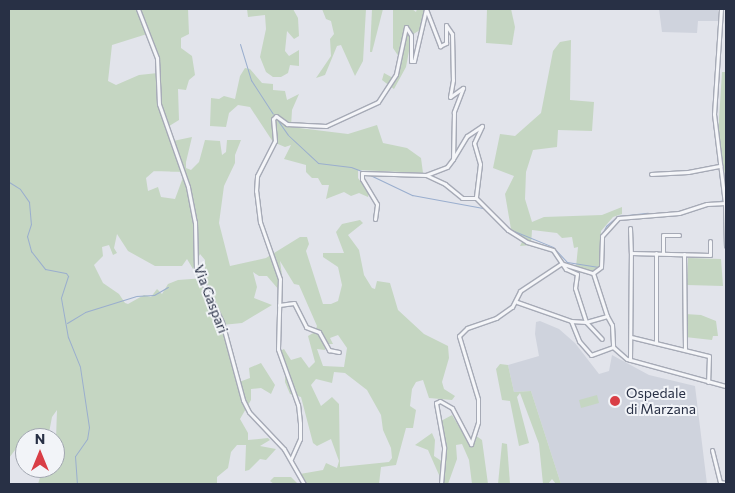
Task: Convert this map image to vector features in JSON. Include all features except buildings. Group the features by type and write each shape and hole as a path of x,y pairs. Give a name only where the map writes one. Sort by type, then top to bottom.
{"street":[{"name":"Via Gaspari","path":"138,9 157,58 159,104 166,130 188,187 195,222 196,268 222,322 243,400 290,460 304,484"},
{"path":"290,460 300,439 298,405 278,349 280,279 260,222 256,191 258,176 275,141 273,119 276,116 287,124 326,126 378,102 396,74 406,27 411,34 411,61 414,61 426,9 440,46 446,43 446,25 452,34 454,43 450,97 463,88 454,112 453,159"},
{"path":"721,9 714,114 725,203 726,246"},
{"path":"426,175 447,167 467,136 482,126 474,143 480,164 476,198"},
{"path":"651,174 688,172 720,166"},
{"path":"375,219 377,204 362,179 362,173 426,175 445,184 462,198 476,198 508,230 527,242 553,250 562,263 577,274 578,297 586,322 602,339"},
{"path":"593,273 601,267 602,236 618,218 679,213 708,204 725,203"},
{"path":"630,228 630,361"},
{"path":"663,253 663,235 679,235"},
{"path":"631,253 710,255 710,240"},
{"path":"656,253 656,343"},
{"path":"684,254 685,350"},
{"path":"562,263 593,273"},
{"path":"441,484 444,448 436,403 440,401 452,408 471,444 478,422 478,399 459,336 467,328 496,318 517,302 520,291 562,263"},
{"path":"593,273 607,316 612,325 613,347 630,361 726,386"},
{"path":"517,302 571,321 586,322 607,316"},
{"path":"279,305 294,303 306,327 319,332 329,350 339,352"},
{"path":"571,321 579,342 593,355 613,347"},
{"path":"630,337 709,356 708,382"},
{"path":"712,450 719,478 725,482"},
{"path":"717,484 725,482"}],"shaded area":[{"path":"659,9 718,9 718,21 698,21 697,33 662,32"},
{"name":"Ospedale di Marzana","path":"540,321 559,329 575,343 599,374 609,371 612,355 649,375 695,386 707,484 561,484 531,391 514,392 508,365 539,356 535,334 536,322"}],"green space":[{"path":"9,9 188,9 189,34 181,38 181,48 192,56 195,75 189,80 186,90 178,89 179,120 166,128 173,141 192,137 186,162 186,168 191,170 199,162 205,140 220,141 222,155 226,152 227,140 241,140 235,155 235,163 224,186 219,223 230,266 266,258 300,237 307,237 309,244 306,251 323,304 331,304 338,301 342,285 338,267 323,257 323,253 344,253 336,232 342,224 360,220 363,223 348,235 359,250 364,275 372,288 375,289 377,281 390,283 398,310 424,334 448,346 449,358 442,382 444,389 455,396 452,400 429,398 423,380 416,382 412,389 410,406 416,410 413,428 406,428 396,465 381,467 379,484 303,484 300,474 323,470 326,463 337,468 339,461 331,439 317,446 313,443 301,397 290,394 285,382 285,371 278,352 284,349 291,360 301,357 309,368 315,362 308,336 315,332 317,326 299,285 294,284 280,261 283,283 279,290 267,276 259,276 253,272 257,287 254,298 272,305 242,323 222,325 239,382 250,378 249,368 261,363 275,385 271,394 261,388 251,389 251,400 240,419 248,433 248,440 268,438 270,440 260,446 276,449 266,460 260,459 249,470 245,471 246,445 237,445 231,452 228,468 217,477 217,484 38,484 40,478 65,478 65,428 56,428 57,410 52,417 50,428 15,428 15,450 9,458","holes":["147,34 159,64 158,73 139,75 116,85 108,81 112,45","154,171 185,172 175,199 161,197 158,187 148,191 146,178","117,234 128,251 155,266 182,266 187,259 193,269 200,254 205,260 205,278 178,280 168,284 162,294 157,289 151,297 144,295 128,304 125,303 119,294 103,283 94,265 103,256 102,247 109,245 113,255 117,253 114,248","338,335 347,348 344,367 323,366 317,349 325,350 325,344 333,344 330,338","334,372 345,373 367,390 381,415 383,430 391,448 392,458 389,462 340,467 339,404 332,397 321,406 311,385 316,379 332,383"]},
{"path":"247,9 293,9 298,18 299,36 294,39 287,31 285,51 289,56 299,50 299,66 290,65 288,73 281,77 273,77 266,72 260,57 266,29 265,15 248,17"},
{"path":"322,9 366,9 363,61 355,76 341,45 337,46 325,75 316,78 331,56 330,39 334,34 331,21 326,19"},
{"path":"372,9 383,9 372,52 370,52"},
{"path":"393,9 412,9 416,12 417,9 424,9 423,28 412,35 406,67 394,89 382,80 384,73 395,79 399,57 393,48"},
{"path":"487,9 511,9 515,27 512,45 486,43"},
{"path":"571,40 570,100 594,102 592,131 558,130 557,147 533,150 526,172 525,199 532,222 544,217 602,215 622,207 622,214 613,217 601,231 599,268 594,272 576,267 578,247 574,248 572,237 562,238 557,233 532,230 531,245 520,246 524,238 511,229 505,194 514,176 493,168 500,134 515,136 541,113 553,51 560,42"},
{"path":"245,68 250,69 262,83 273,84 273,90 285,91 287,100 299,94 292,110 291,127 348,134 377,125 383,143 407,148 421,158 423,173 358,170 358,178 369,193 368,197 359,193 351,196 344,192 326,199 329,185 322,185 318,178 312,178 306,172 306,165 284,159 291,145 285,147 273,142 250,107 238,105 229,113 226,127 210,126 211,98 219,99 224,96 235,99 240,76"},
{"path":"722,72 726,72 726,181 718,135"},
{"path":"688,258 721,259 723,286 687,285"},
{"path":"685,314 701,315 716,321 718,336 713,336 712,340 685,337"},
{"path":"500,364 508,365 514,392 531,391 561,484 556,484 552,479 548,484 543,484 539,444 520,393 517,397 529,443 519,446 510,401 502,400 496,369"},
{"path":"597,395 599,403 581,408 579,400"},
{"path":"452,415 470,445 475,435 482,440 488,484 472,484 469,460 462,444 456,445 457,459 448,484 443,484 428,450 415,445 432,433 435,440 434,456 443,462 441,421"},
{"path":"502,443 507,444 510,484 498,484"},
{"path":"274,477 291,477 298,484 274,484 270,481"}],"waterway":[{"path":"240,44 251,80 273,114"},
{"path":"274,115 288,135 318,163 351,167 364,172"},
{"path":"370,175 412,195 483,208"},
{"path":"9,182 20,189 29,202 31,224 27,236 31,251 45,269 66,273 68,276 61,298 68,337 80,367 89,427 87,439 75,456 77,484"},
{"path":"675,212 724,200"},
{"path":"602,234 606,226 618,216 648,213"},
{"path":"652,213 663,213"},
{"path":"509,229 553,247 567,262 599,267"},
{"path":"67,323 85,312 136,296 154,295 168,287"}],"place":[{"name":"Ospedale di Marzana","path":"615,401"}]}
